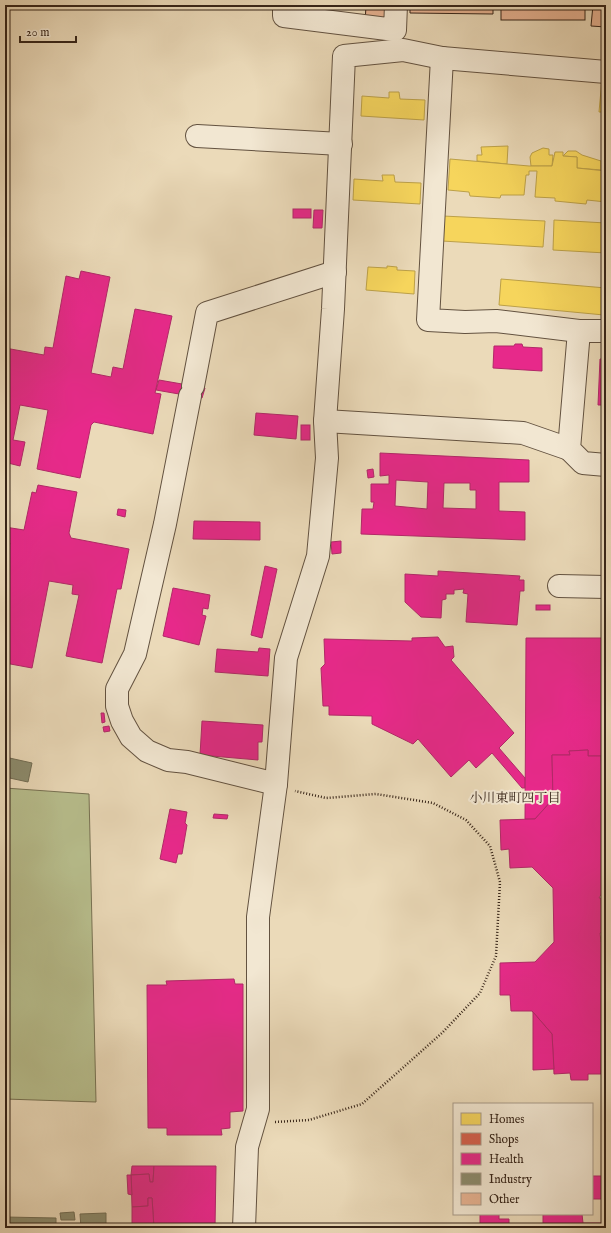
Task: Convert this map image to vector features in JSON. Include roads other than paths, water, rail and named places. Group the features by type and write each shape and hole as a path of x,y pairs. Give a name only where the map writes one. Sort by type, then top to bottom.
{"lane":[{"path":"284,5 284,16 395,30 396,5"},
{"path":"244,1228 247,1147 258,1109 258,917 276,784 286,658 318,556 326,458 325,421 335,272 344,56 403,50 442,58 606,72"},
{"path":"442,58 428,320 465,322 496,321 579,331 606,331"},
{"path":"197,136 340,144"},
{"path":"276,784 187,762 168,760 147,751 131,737 122,721 117,706 117,690 135,654 137,646 165,524 207,313 335,272"},
{"path":"569,449 579,331"},
{"path":"325,421 523,433 569,449 583,463 606,464"},
{"path":"559,586 606,587"}],"district":[{"name":"小川東町四丁目","path":"515,797"}]}
